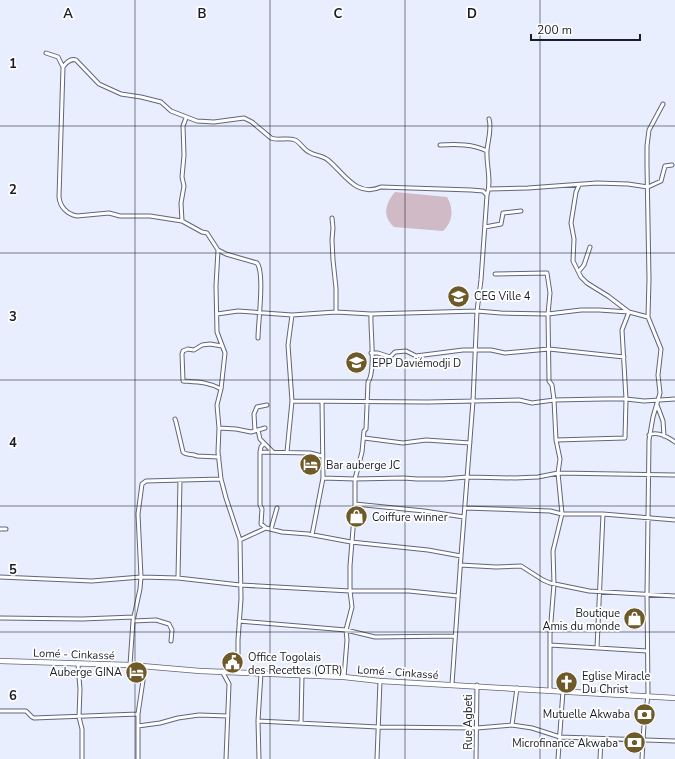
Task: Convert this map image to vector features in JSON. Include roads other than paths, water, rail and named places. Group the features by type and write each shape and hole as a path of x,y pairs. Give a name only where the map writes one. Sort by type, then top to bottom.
{"highway":[{"name":"Lomé - Cinkassé","path":"0,661 130,665 675,698"}],"street":[{"path":"46,53 58,57 62,67 58,192 60,203 65,210 72,215 77,216 109,213 120,216 150,216 182,221 207,234 218,250 226,254 257,263 260,267 262,280 258,338"},
{"path":"62,67 68,61 72,59 76,60 99,84 121,94 161,102 171,112 186,118 205,122 239,118 248,119 271,138 297,140 309,152 322,156 328,160 346,180 366,191 381,188 470,190 483,191 486,194"},
{"path":"642,759 644,724 648,696 647,594 649,435 660,393 658,375 661,349 648,317 649,279 647,166 649,130 663,104"},
{"path":"182,221 181,203 184,186 182,177 184,155 183,126 186,118"},
{"path":"452,684 473,401 486,194 489,189 487,151 491,124 489,119"},
{"path":"440,145 467,145 480,147 487,151"},
{"path":"489,189 597,183 628,184 648,187 661,181 665,166 672,165"},
{"path":"579,185 576,192 571,223 574,239 573,261 581,277 587,283 608,296 629,312"},
{"path":"485,227 501,224 503,213 521,211"},
{"path":"332,218 336,312"},
{"path":"579,271 584,265 590,247"},
{"path":"218,250 216,286 218,332 224,353 221,388 217,405 219,456 221,479 240,540 241,585 238,672"},
{"path":"495,274 547,273 550,294 548,314 549,381 552,385 556,440 560,459 558,473 562,514 553,551 554,584 551,611 550,690"},
{"path":"217,314 238,311 292,315 336,312 372,314 478,311 548,314 581,310 629,312 648,317"},
{"path":"556,440 625,438 626,399 622,330 629,312"},
{"path":"344,677 346,630 352,607 350,591 351,542 355,504 355,479 362,452 364,431 366,429 368,382 372,376 372,314"},
{"path":"287,452 292,401 288,344 292,315"},
{"path":"221,388 206,382 183,381 182,354 183,351 188,349 194,350 202,345 210,344 222,346"},
{"path":"371,353 378,353 390,357 395,352 406,350 416,356 462,350 491,350 505,353 549,349 624,357"},
{"path":"292,401 367,402 519,400 532,402 554,400 675,400"},
{"path":"312,535 323,478 322,402"},
{"path":"657,404 663,421 664,436"},
{"path":"267,405 257,407 254,414 256,431 260,440 274,452"},
{"path":"175,419 184,454 195,454 197,456 219,456"},
{"path":"219,428 251,432 266,428"},
{"path":"649,435 656,433 675,442"},
{"path":"364,438 403,443 426,440 470,443"},
{"path":"264,443 260,452 260,506 262,509 261,524 266,528 282,532 312,535 351,542 428,550 461,556"},
{"path":"260,452 310,453 322,456"},
{"path":"323,478 515,478 538,477 558,473 675,475"},
{"path":"130,665 134,619 140,577 138,514 142,484 146,481 221,479"},
{"path":"178,578 180,480"},
{"path":"355,504 424,511 464,517"},
{"path":"271,530 277,508"},
{"path":"465,508 550,511 562,514 603,514 675,520"},
{"path":"597,648 603,514"},
{"path":"240,540 266,528"},
{"path":"0,530 6,529"},
{"path":"460,565 496,567 521,566 543,580 554,584 589,591 675,596"},
{"path":"0,577 92,581 140,577 178,578 241,585 350,591 409,591 458,596"},
{"path":"0,618 156,620 169,624 172,630 171,641"},
{"path":"239,621 346,630 375,637 455,636"},
{"path":"550,645 647,651"},
{"path":"78,664 80,689 79,716 82,729 82,759"},
{"path":"138,759 138,714 145,667"},
{"path":"222,671 229,684 226,759"},
{"path":"259,759 258,721 261,673"},
{"path":"301,723 302,675"},
{"path":"377,759 380,681"},
{"name":"Rue Agbeti","path":"476,759 477,685"},
{"path":"512,725 517,688"},
{"path":"558,759 563,691"},
{"path":"0,711 26,711 34,718 138,714"},
{"path":"138,726 160,724 178,718 198,715 228,716"},
{"path":"258,721 378,727 476,728 512,725 532,728 560,737 675,741"},
{"path":"600,759 601,739"}],"place":[{"name":"CEG Ville 4","path":"458,296"},
{"name":"EPP Daviémodji D","path":"356,363"},
{"name":"Bar auberge JC","path":"310,465"},
{"name":"Coiffure winner","path":"357,517"},
{"name":"Boutique Amis du monde","path":"635,619"},
{"name":"Office Togolais des Recettes (OTR)","path":"232,663"},
{"name":"Auberge GINA","path":"137,672"},
{"name":"Eglise Miracle Du Christ","path":"566,682"},
{"name":"Mutuelle Akwaba","path":"645,714"},
{"name":"Microfinance Akwaba","path":"634,743"}]}
